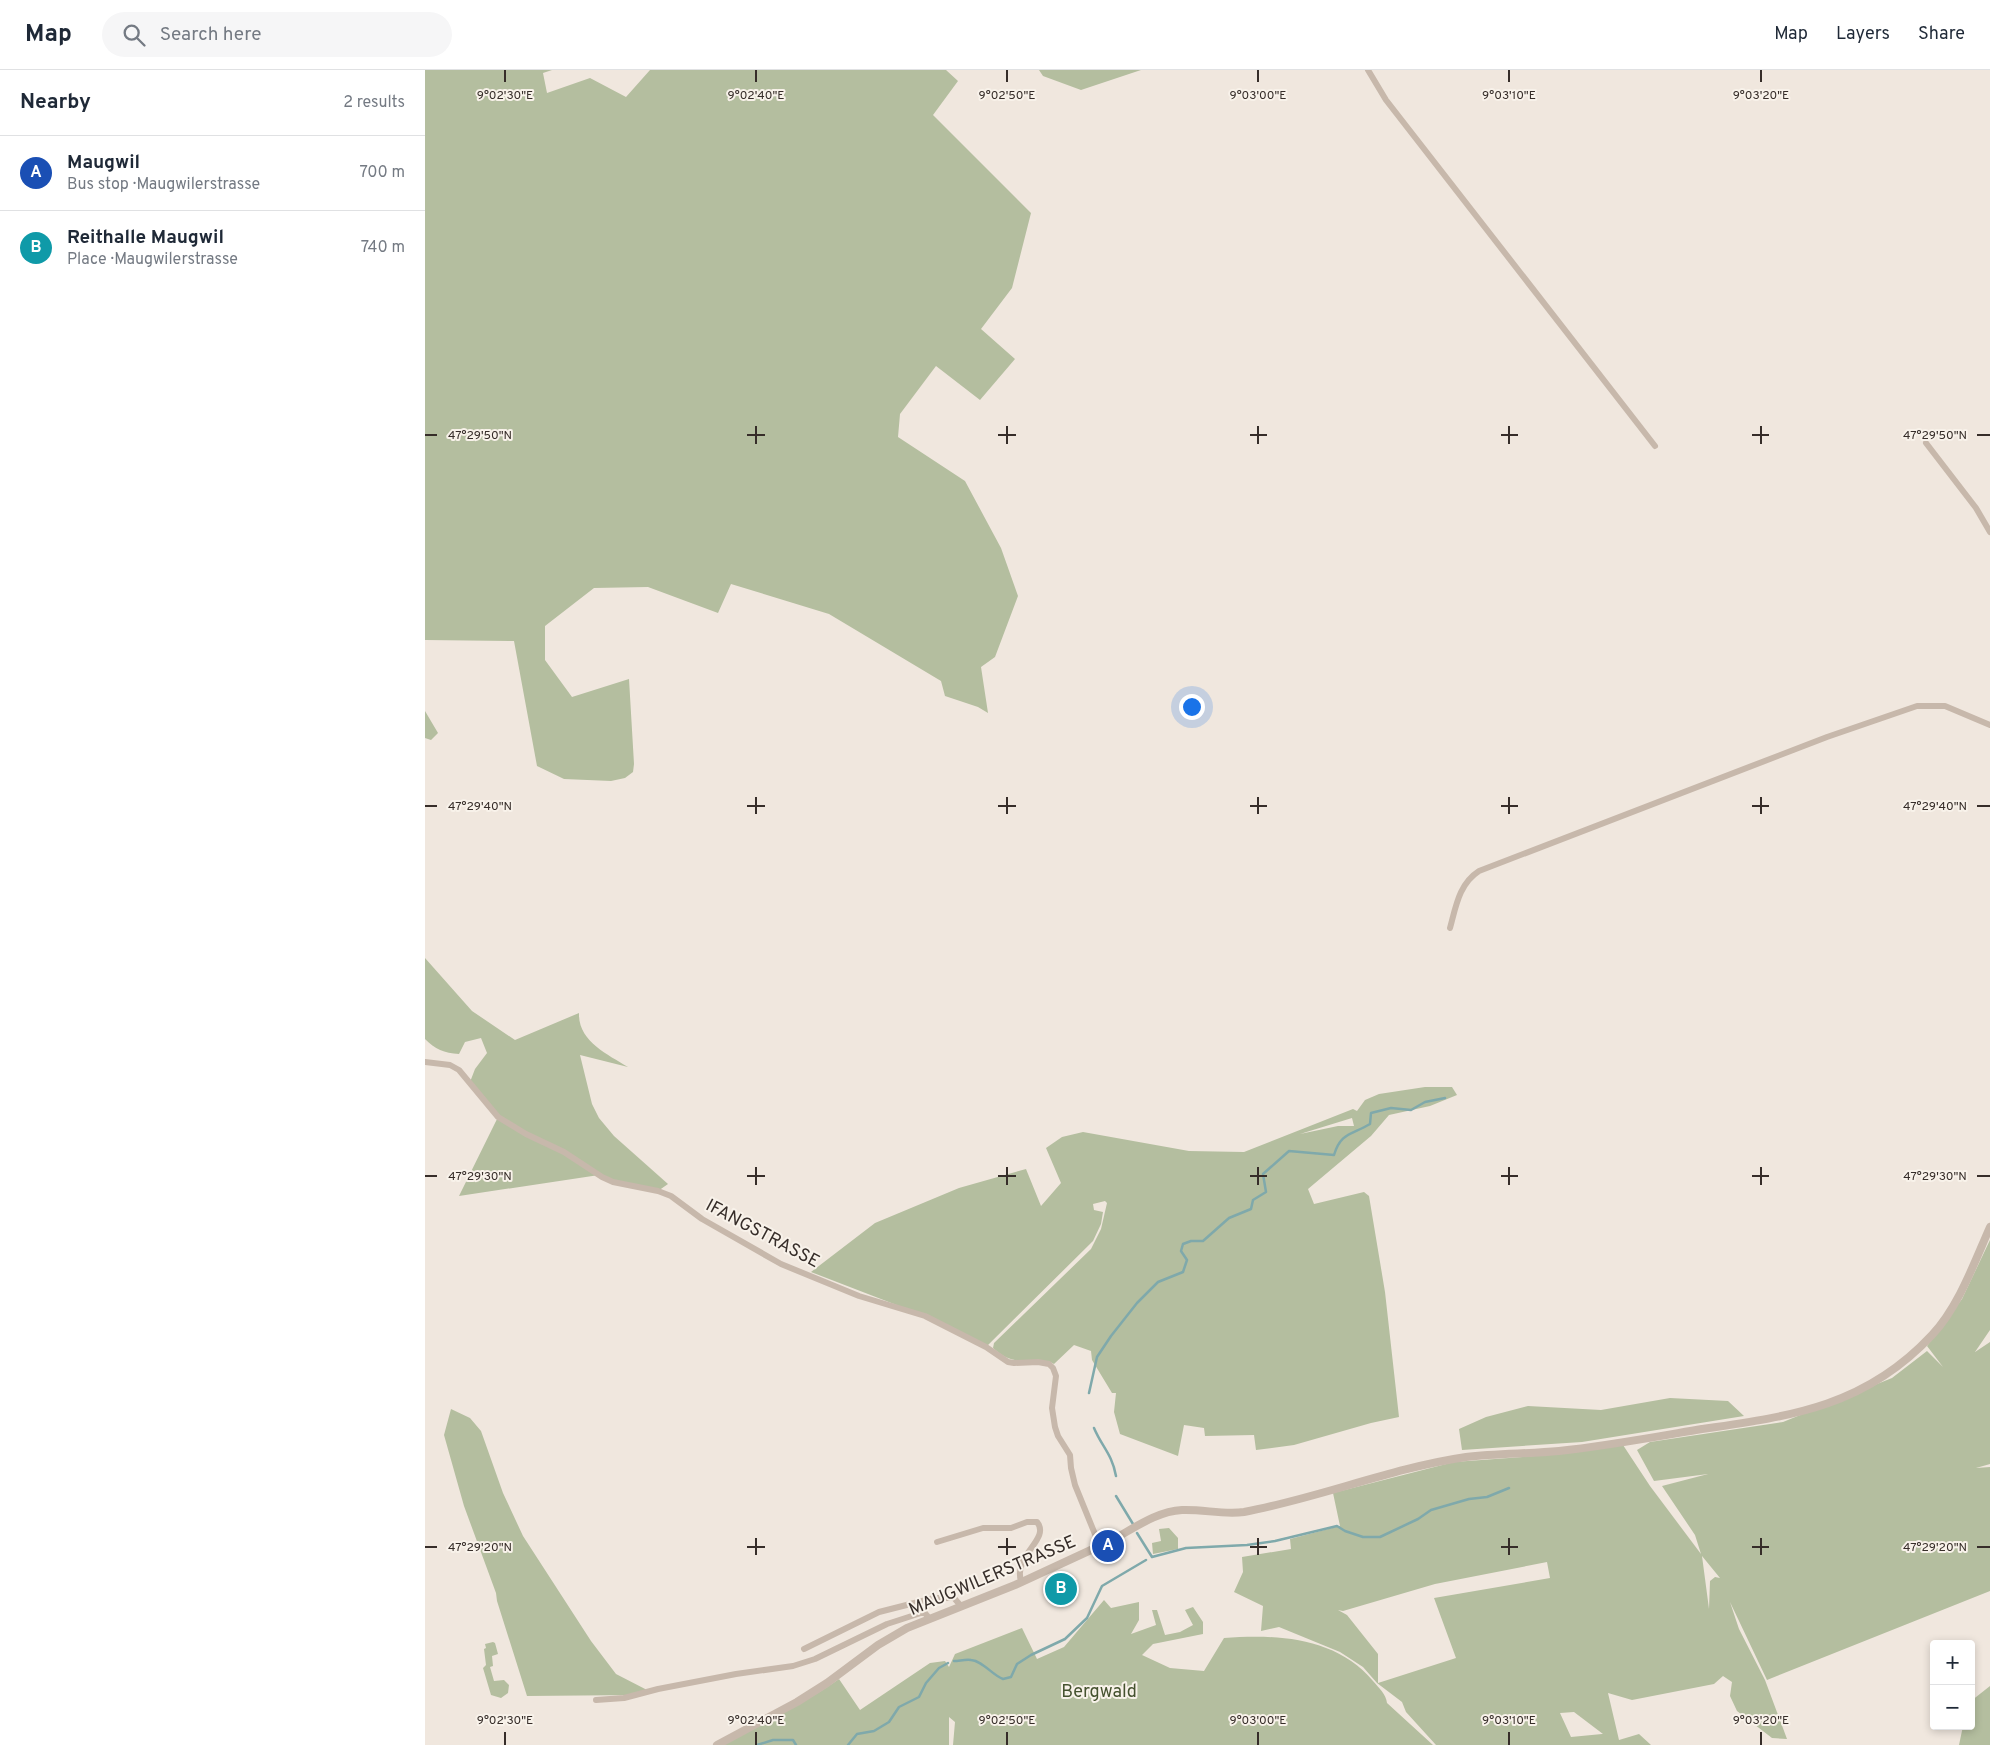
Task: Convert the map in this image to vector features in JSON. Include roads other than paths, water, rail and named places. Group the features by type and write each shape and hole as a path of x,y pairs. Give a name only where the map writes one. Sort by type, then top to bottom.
{"street":[{"path":"1368,70 1386,100 1655,446"},
{"path":"1926,443 1976,508 1990,532"},
{"path":"1450,928 1462,889 1468,880 1479,871 1827,737 1925,705 1951,707 1990,725"},
{"name":"IFANGSTRASSE","path":"425,1062 450,1065 459,1070 498,1117 564,1152 602,1177 671,1196 702,1219 781,1264 859,1296 925,1316 986,1348 1008,1362 1049,1364 1056,1376 1052,1401 1053,1416 1058,1436 1070,1455 1075,1485 1099,1544"},
{"name":"MAUGWILERSTRASSE","path":"717,1745 797,1702 827,1683 892,1636 929,1618 1081,1555 1099,1544 1112,1540 1160,1515 1172,1511 1184,1510 1226,1514 1244,1512 1450,1460 1558,1451 1626,1441 1790,1415 1830,1403 1869,1385 1903,1363 1933,1333 1963,1286 1990,1227"},
{"path":"937,1542 983,1528 1011,1528 1027,1522 1037,1522 1041,1528 1041,1534 1021,1563 1019,1572 1021,1581"},
{"path":"804,1649 874,1614 893,1607 940,1597 953,1598 961,1606"},
{"path":"596,1700 624,1698 658,1689 736,1674 793,1666 815,1659 887,1624 915,1614 924,1612 929,1618"}],"waterway":[{"path":"1089,1393 1097,1357 1111,1336 1137,1303 1158,1282 1183,1272 1187,1260 1181,1251 1183,1244 1191,1241 1203,1241 1229,1218 1251,1209 1253,1200 1266,1192 1263,1174 1289,1151 1334,1155 1344,1138 1370,1124 1371,1113 1391,1108 1411,1110 1425,1102 1445,1098"},
{"path":"1094,1428 1109,1456 1116,1476"},
{"path":"1137,1533 1152,1557 1186,1548 1247,1545 1275,1541 1337,1526 1363,1537 1380,1537 1418,1519 1431,1510 1469,1499 1487,1497 1509,1488"},
{"path":"1116,1496 1133,1524"},
{"path":"954,1661 975,1661 1003,1679 1011,1677 1017,1664 1031,1655 1065,1639 1087,1618 1102,1586 1146,1560"},
{"path":"848,1745 857,1734 874,1731 889,1722 899,1707 919,1697 926,1683 939,1668 948,1663"},
{"path":"757,1745 773,1740 793,1740 796,1745"}],"place":[{"name":"Maugwil","path":"1108,1546"},
{"name":"Reithalle Maugwil","path":"1061,1589"}],"park label":[{"name":"Bergwald","path":"1099,1691"}]}
